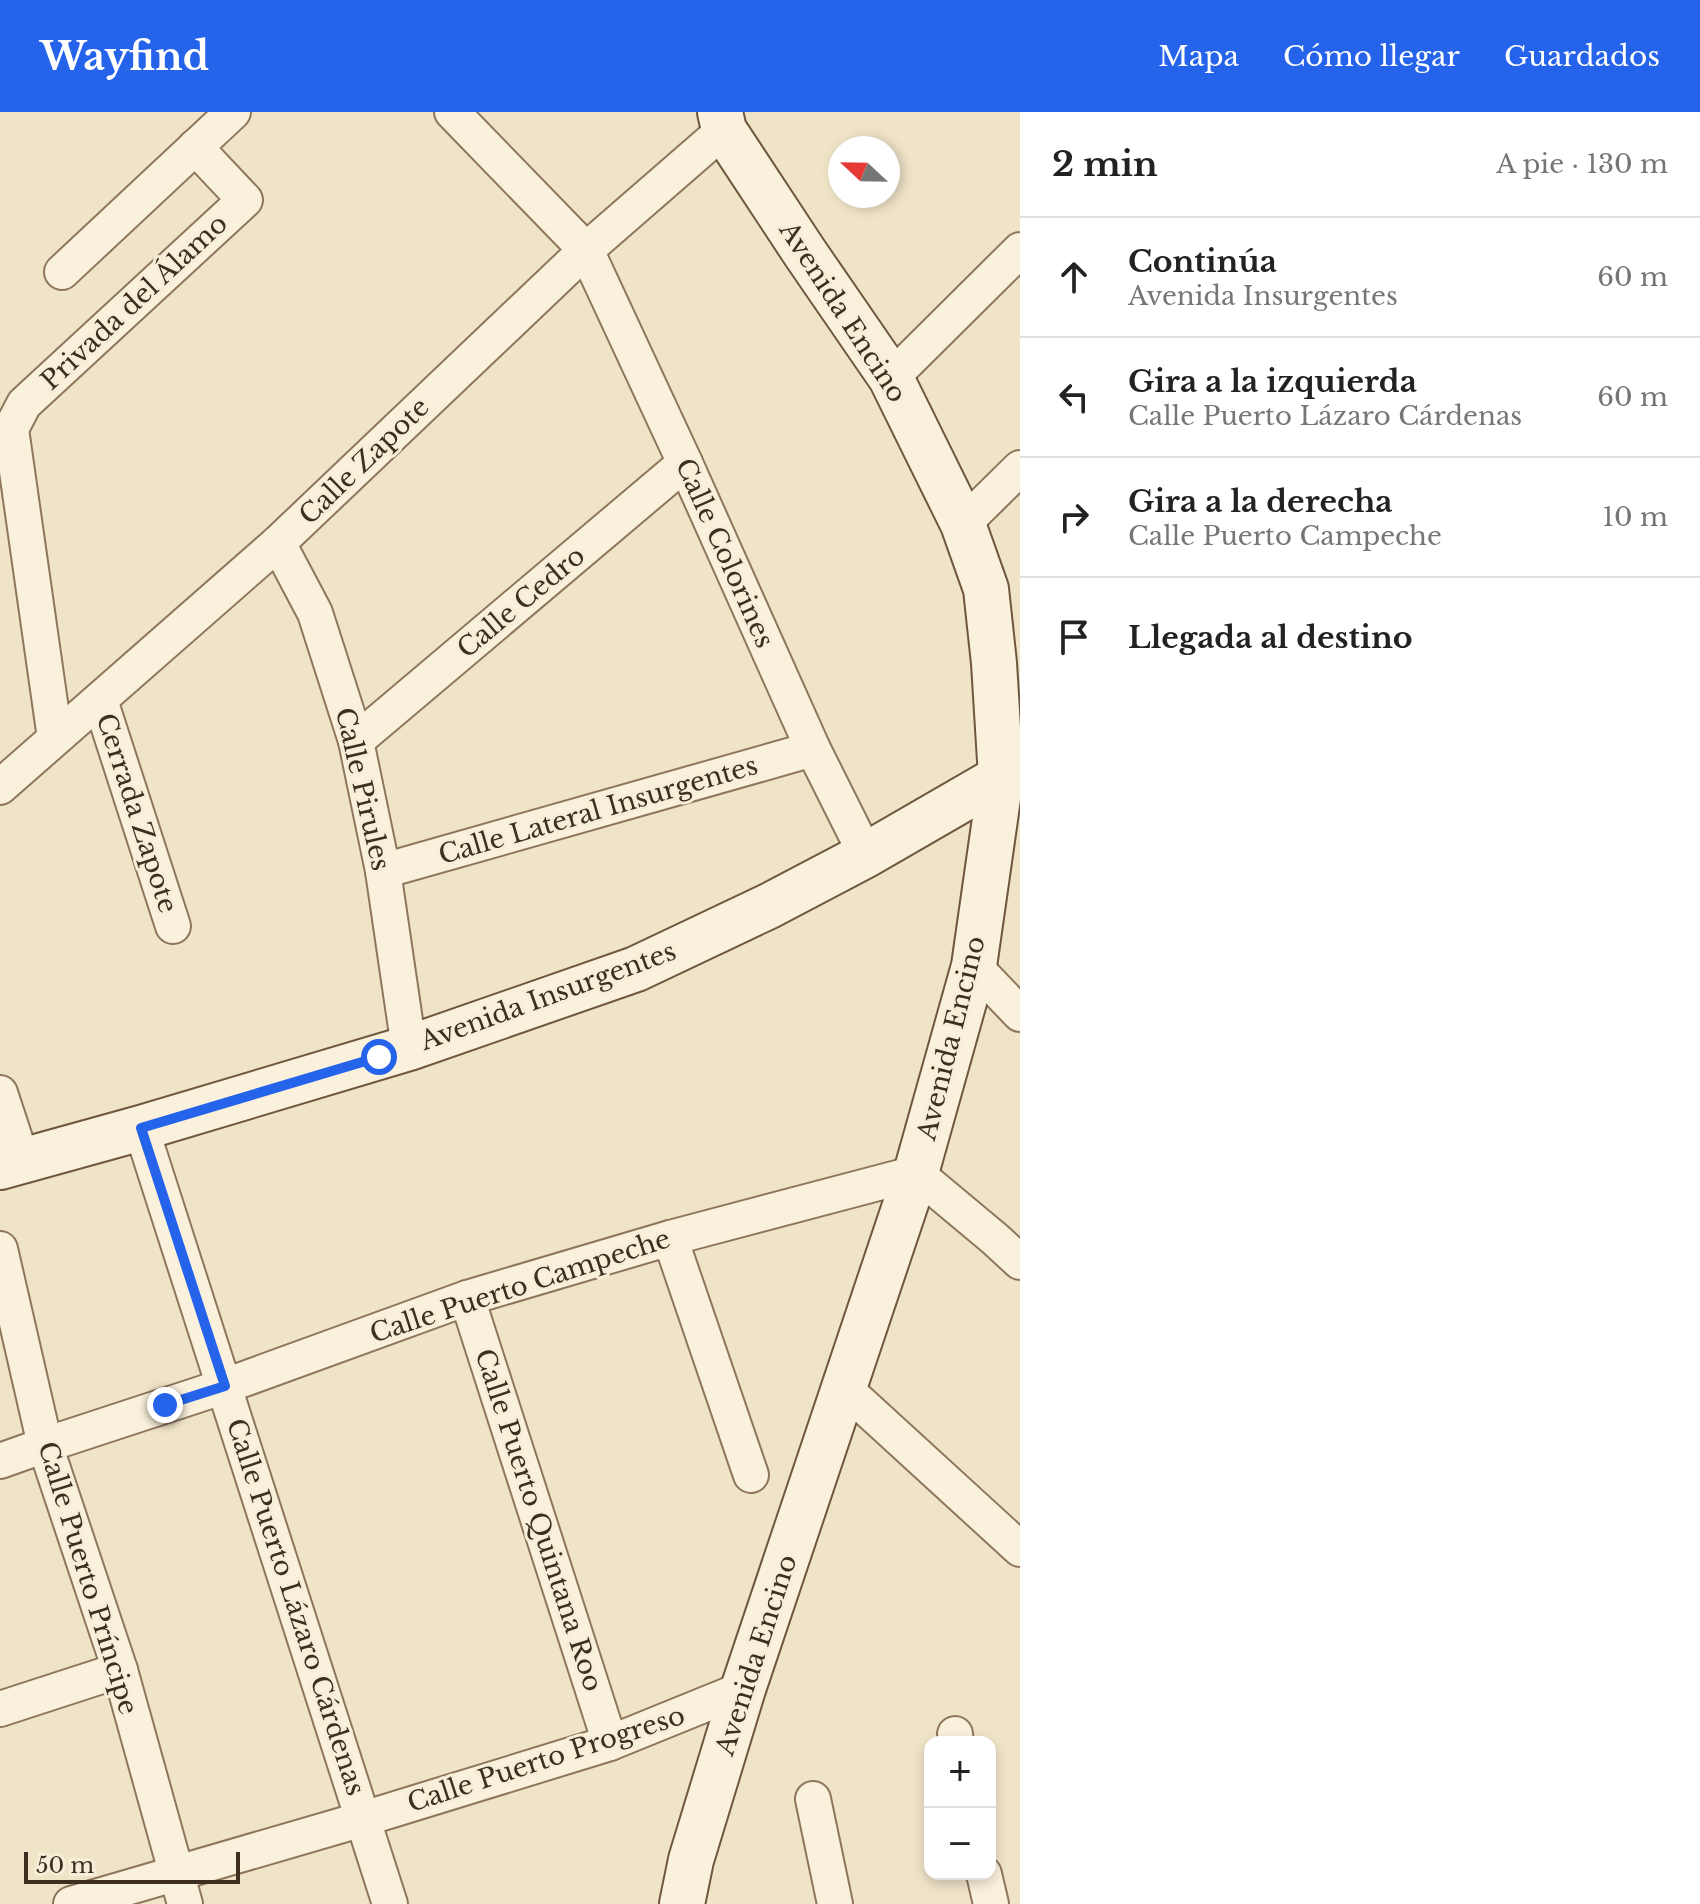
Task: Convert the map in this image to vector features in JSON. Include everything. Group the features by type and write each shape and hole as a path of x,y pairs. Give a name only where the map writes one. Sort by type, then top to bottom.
{"main road":[{"name":"Avenida Encino","path":"682,1904 691,1860 743,1689 916,1173 974,966 1011,772 986,589 963,524 891,378 805,253 722,121"},
{"name":"Avenida Insurgentes","path":"11,1163 141,1128 409,1048 636,969 769,906 1011,772"}],"street":[{"path":"62,272 233,112"},
{"name":"Calle Colorines","path":"452,112 586,250 813,749 866,855"},
{"name":"Calle Zapote","path":"0,787 278,543 722,121"},
{"name":"Privada del Álamo","path":"11,501 11,429 24,404 245,200 195,147"},
{"path":"891,378 1020,250"},
{"name":"Calle Cedro","path":"356,741 685,463"},
{"path":"963,524 1020,468"},
{"path":"11,501 55,738"},
{"name":"Calle Pirules","path":"278,543 315,613 356,741 383,871 409,1048"},
{"name":"Cerrada Zapote","path":"100,700 173,926"},
{"name":"Calle Lateral Insurgentes","path":"383,871 813,749"},
{"path":"974,966 1020,1014"},
{"path":"0,1093 11,1163"},
{"name":"Calle Puerto Lázaro Cárdenas","path":"141,1128 390,1904"},
{"path":"916,1173 1020,1262"},
{"name":"Calle Puerto Campeche","path":"0,1461 225,1386 467,1298 670,1238 916,1173"},
{"path":"670,1238 751,1475"},
{"name":"Calle Puerto Príncipe","path":"0,1249 45,1445 120,1670 180,1889"},
{"name":"Calle Puerto Quintana Roo","path":"467,1298 610,1743"},
{"path":"843,1387 1020,1549"},
{"path":"0,1709 120,1670"},
{"name":"Calle Puerto Progreso","path":"71,1904 180,1889 363,1819 610,1743 743,1689"},
{"path":"813,1799 835,1904"},
{"path":"985,1880 991,1904"}],"route":[{"path":"165,1405 225,1386 141,1128 379,1057"}]}
